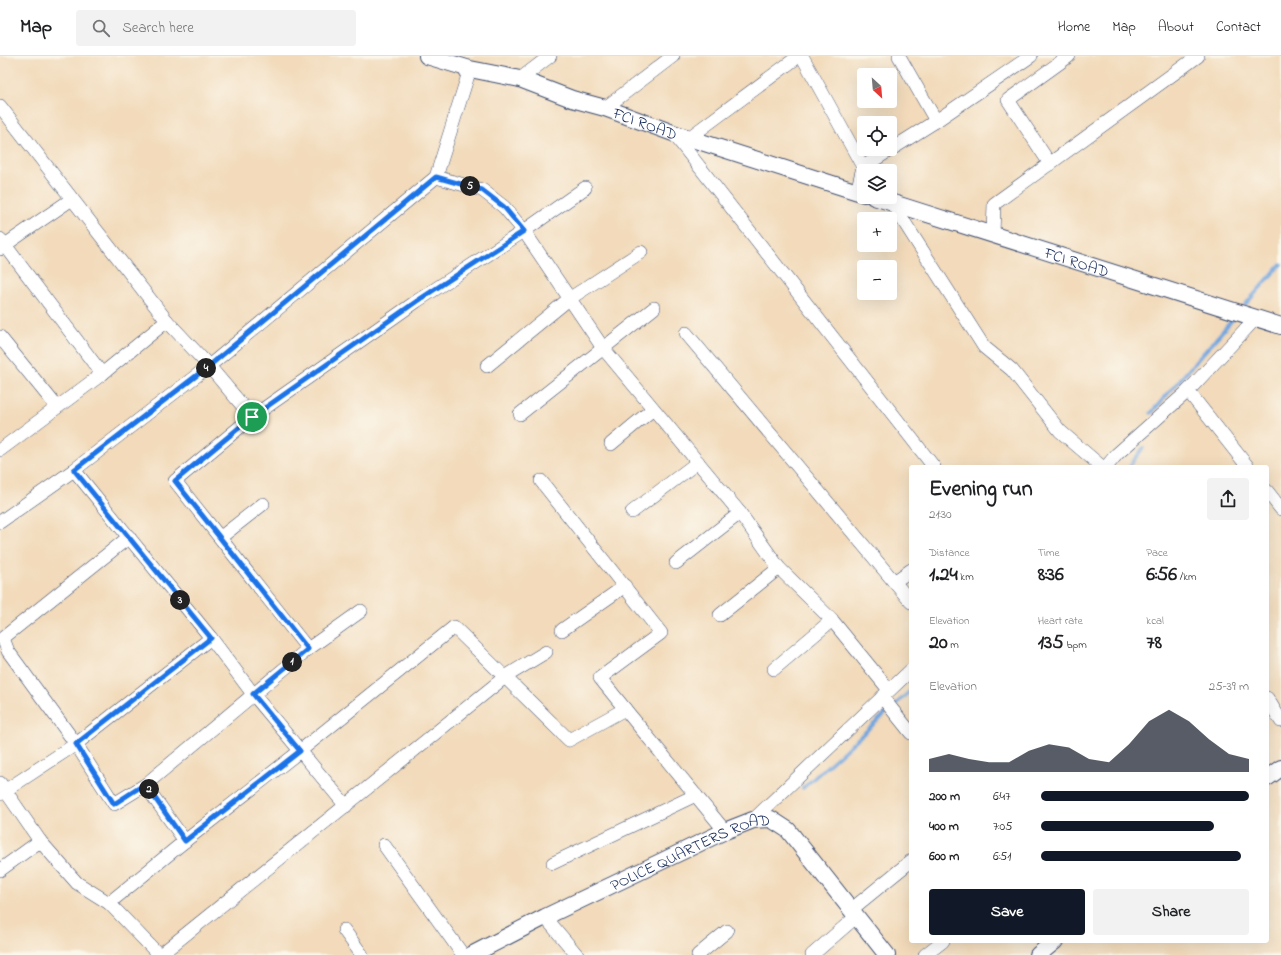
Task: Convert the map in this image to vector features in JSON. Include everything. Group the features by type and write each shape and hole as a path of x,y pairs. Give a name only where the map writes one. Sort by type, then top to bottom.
{"street":[{"name":"FCI ROAD","path":"427,56 470,69 520,79 572,99 605,108 673,133 857,192"},
{"path":"520,79 550,56"},
{"path":"605,108 673,56"},
{"path":"690,138 800,56 861,164"},
{"path":"868,164 936,121 1031,56"},
{"path":"1050,164 1008,100 1069,56"},
{"path":"993,235 994,204 1198,56"},
{"path":"902,57 936,121"},
{"path":"0,522 74,470 209,366 436,177 470,69"},
{"path":"0,106 166,321 209,366 252,417"},
{"path":"673,133 932,465"},
{"path":"436,177 482,190 504,207 524,231 603,348 740,513 779,568 832,620 886,694 909,730"},
{"path":"308,649 221,537 175,481 252,417 417,301 524,231 584,188"},
{"path":"72,199 2,244 102,374"},
{"path":"893,204 984,347 1012,370 1060,431 1100,465"},
{"name":"FCI ROAD","path":"895,204 1281,326"},
{"path":"487,366 569,299 641,252"},
{"path":"520,414 654,308"},
{"path":"1108,465 1117,454 1188,391 1256,318"},
{"path":"0,450 102,374 166,321"},
{"path":"686,333 909,600"},
{"path":"0,336 57,407"},
{"path":"1188,391 1246,465"},
{"path":"611,444 653,409"},
{"path":"632,512 698,462"},
{"path":"74,470 211,638 253,694 346,806"},
{"path":"541,481 625,586 660,633 600,678 725,831"},
{"path":"1269,494 1281,509"},
{"path":"221,537 263,504"},
{"path":"676,563 740,513"},
{"path":"129,537 3,638 8,651 76,744 114,804 145,784 308,649 361,611"},
{"path":"720,615 779,568"},
{"path":"894,582 909,571"},
{"path":"562,630 625,586"},
{"path":"774,669 832,620"},
{"path":"109,903 454,627 569,740 625,709"},
{"path":"211,638 76,744 2,789 40,841 77,883 109,903 160,955 505,677 546,652"},
{"path":"753,820 909,672"},
{"path":"1269,701 1281,722"},
{"path":"1269,777 1281,768"},
{"path":"145,784 185,841"},
{"path":"553,863 696,795"},
{"name":"POLICE QUARTERS ROAD","path":"473,954 545,917 725,831 753,820 771,819 788,830 887,955"},
{"path":"0,870 40,841"},
{"path":"384,845 473,954"},
{"path":"812,955 854,913 909,863"},
{"path":"545,917 577,955"},
{"path":"344,930 362,955"},
{"path":"698,955 727,931"},
{"path":"925,955 940,943"},
{"path":"1038,955 1053,943"}],"waterway":[{"path":"1245,305 1281,264"},
{"path":"1151,413 1233,319"},
{"path":"1130,465 1143,448"},
{"path":"896,704 909,692"},
{"path":"803,788 885,714"}],"route":[{"path":"436,177 482,190 504,207 524,231 417,301 252,417 175,481 221,537 308,649 253,694 300,751 185,841 145,784 114,804 76,744 211,638 74,470 209,366 436,177"}]}
